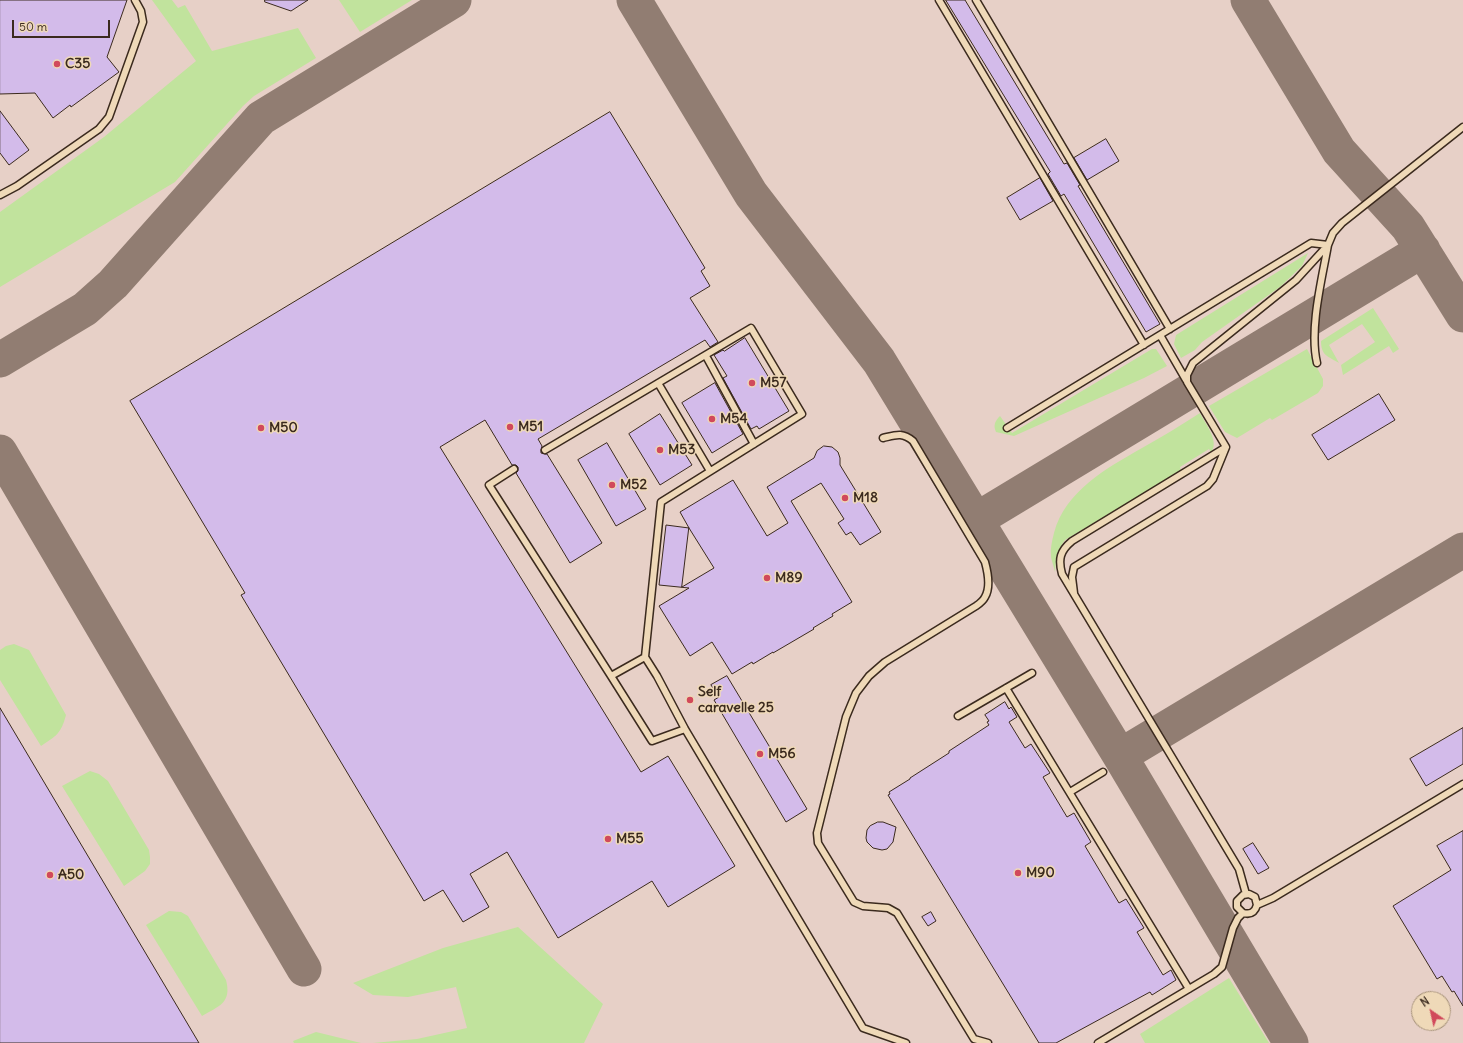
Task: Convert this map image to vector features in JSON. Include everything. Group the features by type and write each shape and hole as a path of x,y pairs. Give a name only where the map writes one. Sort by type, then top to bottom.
{"lane":[{"path":"0,195 17,186 99,129 109,117 143,22 141,11 135,0"},
{"path":"939,0 1144,345"},
{"path":"976,0 1170,329"},
{"path":"1317,363 1314,350 1315,326 1328,245 1333,233 1342,224 1463,128"},
{"path":"1007,428 1311,243 1328,245"},
{"path":"1188,382 1187,375 1193,364 1296,280 1328,245"},
{"path":"545,450 751,328 802,414 661,502 645,657 657,676 685,729 863,1028 906,1043"},
{"path":"1160,335 1226,447"},
{"path":"706,356 754,444"},
{"path":"658,384 710,471"},
{"path":"883,438 899,434 907,436 913,441 986,562 988,589 985,598 976,606 885,662 868,676 856,693 844,724 817,833 818,843 854,902 863,906 888,908 897,913 974,1039 988,1043"},
{"path":"1226,447 1072,541 1066,546 1061,555 1059,564 1062,574 1239,869 1246,894"},
{"path":"1074,594 1072,577 1074,567 1207,486 1214,479 1226,447"},
{"path":"514,469 489,485 652,741 685,729"},
{"path":"611,676 645,657"},
{"path":"958,716 1032,673"},
{"path":"1006,688 1189,989"},
{"path":"1070,792 1103,772"},
{"path":"1257,905 1255,897 1252,894 1240,896 1237,901 1238,907 1243,913 1250,914 1254,911 1257,905 1272,898 1463,784"},
{"path":"1098,1043 1214,974 1222,967 1233,928 1238,918 1243,913"}],"green space":[{"path":"152,0 172,0 178,8 185,5 212,51 298,28 316,58 254,96 243,106 175,182 0,287 0,212 104,137 196,61"},
{"path":"339,0 412,0 360,32"},
{"path":"1308,253 1302,266 1280,287 1202,342 1195,350 1181,358 1174,344 1176,335"},
{"path":"1373,308 1399,349 1393,353 1389,346 1343,375 1341,365 1375,342 1362,324 1329,345 1339,363 1324,353 1321,346 1321,341"},
{"path":"1152,349 1156,349 1167,366 1144,378 1014,436 996,432 995,423 1000,416 1012,433"},
{"path":"1307,349 1323,379 1323,386 1318,393 1272,420 1270,418 1237,438 1225,432 1209,406"},
{"path":"1200,413 1213,438 1214,443 1211,452 1209,449 1180,467 1181,471 1065,540 1057,555 1055,572 1051,559 1051,545 1054,533 1067,505 1077,493 1089,482 1115,464"},
{"path":"14,644 29,650 66,715 60,731 51,740 41,746 0,680 0,650 6,646"},
{"path":"90,771 99,774 108,781 149,850 150,864 145,871 124,886 62,786"},
{"path":"169,911 181,912 188,916 226,980 226,999 219,1006 202,1016 146,925"},
{"path":"518,927 603,1004 584,1043 373,1043 417,1039 467,1028 456,987 408,997 373,995 353,983 443,948"},
{"path":"1229,978 1269,1043 1145,1043 1140,1034"},
{"path":"316,1032 361,1043 294,1043 293,1041"}],"building":[{"name":"C35","path":"0,0 127,0 107,57 119,72 71,107 70,105 53,118 35,93 0,94"},
{"path":"265,0 308,0 291,11 265,2"},
{"path":"946,0 965,0 1064,164 1067,163 1080,185 1078,186 1160,324 1146,332 1064,194 1061,196 1048,174 1050,172"},
{"path":"0,111 29,150 9,165 0,153"},
{"path":"610,112 705,268 701,271 710,286 690,298 718,342 710,347 705,340 538,439 542,446 541,453 547,454 602,543 570,563 516,473 518,471 518,467 516,465 512,465 485,420 440,447 641,772 668,756 735,866 668,907 652,881 558,938 507,852 470,874 489,907 463,922 443,890 424,901 241,595 245,593 130,401"},
{"path":"1106,139 1119,161 1087,180 1074,158"},
{"path":"1040,178 1053,201 1020,220 1007,198"},
{"name":"M57","path":"745,338 789,411 759,429 757,426 751,429 723,378 727,376 714,355 723,350 724,351"},
{"name":"M54","path":"715,383 743,434 712,453 682,403"},
{"path":"1379,394 1395,420 1328,460 1312,435"},
{"name":"M53","path":"660,414 692,465 660,485 629,434"},
{"name":"M52","path":"607,443 646,509 616,526 578,460"},
{"name":"M89","path":"824,446 832,447 838,452 840,465 881,532 860,545 851,532 846,535 838,523 844,519 821,483 791,501 852,602 832,614 833,616 813,628 814,629 753,664 752,662 732,674 712,642 690,656 659,606 689,588 659,585 666,525 689,528 680,512 733,480 767,536 788,523 767,487 814,458 817,451","holes":["689,528 714,568 682,587"]},
{"name":"M56","path":"727,676 807,809 786,822 714,700 719,697 711,685"},
{"name":"M90","path":"1005,702 1009,709 1011,707 1017,717 1009,722 1025,748 1031,744 1050,773 1043,777 1067,817 1074,813 1091,842 1085,846 1119,903 1126,899 1144,928 1137,932 1163,975 1171,970 1176,980 1152,995 1150,992 1056,1043 1039,1043 888,795 890,794 889,792 989,725 987,722 989,721 985,715"},
{"name":"A50","path":"0,708 199,1043 0,1043"},
{"path":"1463,728 1463,764 1426,786 1410,759"},
{"path":"878,822 883,822 896,827 893,842 887,849 882,850 873,848 867,842 867,830 870,826"},
{"path":"1463,831 1463,1006 1454,991 1452,992 1442,976 1437,979 1393,906 1451,870 1437,846"},
{"path":"1253,843 1269,868 1258,874 1243,849"},
{"path":"931,912 936,921 928,926 922,917"}],"taxiway":[{"path":"0,360 85,309 113,284 261,118 454,0"},
{"path":"634,0 751,194 879,361 1120,756 1291,1043"},
{"path":"1248,0 1339,151 1408,227 1463,315"},
{"path":"976,520 1423,250"},
{"path":"0,452 304,969"},
{"path":"1120,756 1463,550"}],"place":[{"name":"C35","path":"57,64"},
{"name":"M57","path":"752,383"},
{"name":"M54","path":"712,419"},
{"name":"M51","path":"510,427"},
{"name":"M50","path":"261,428"},
{"name":"M53","path":"660,450"},
{"name":"M52","path":"612,485"},
{"name":"M18","path":"845,498"},
{"name":"M89","path":"767,578"},
{"name":"Self caravelle 25","path":"690,700"},
{"name":"M56","path":"760,754"},
{"name":"M55","path":"608,839"},
{"name":"M90","path":"1018,873"},
{"name":"A50","path":"50,875"}]}
